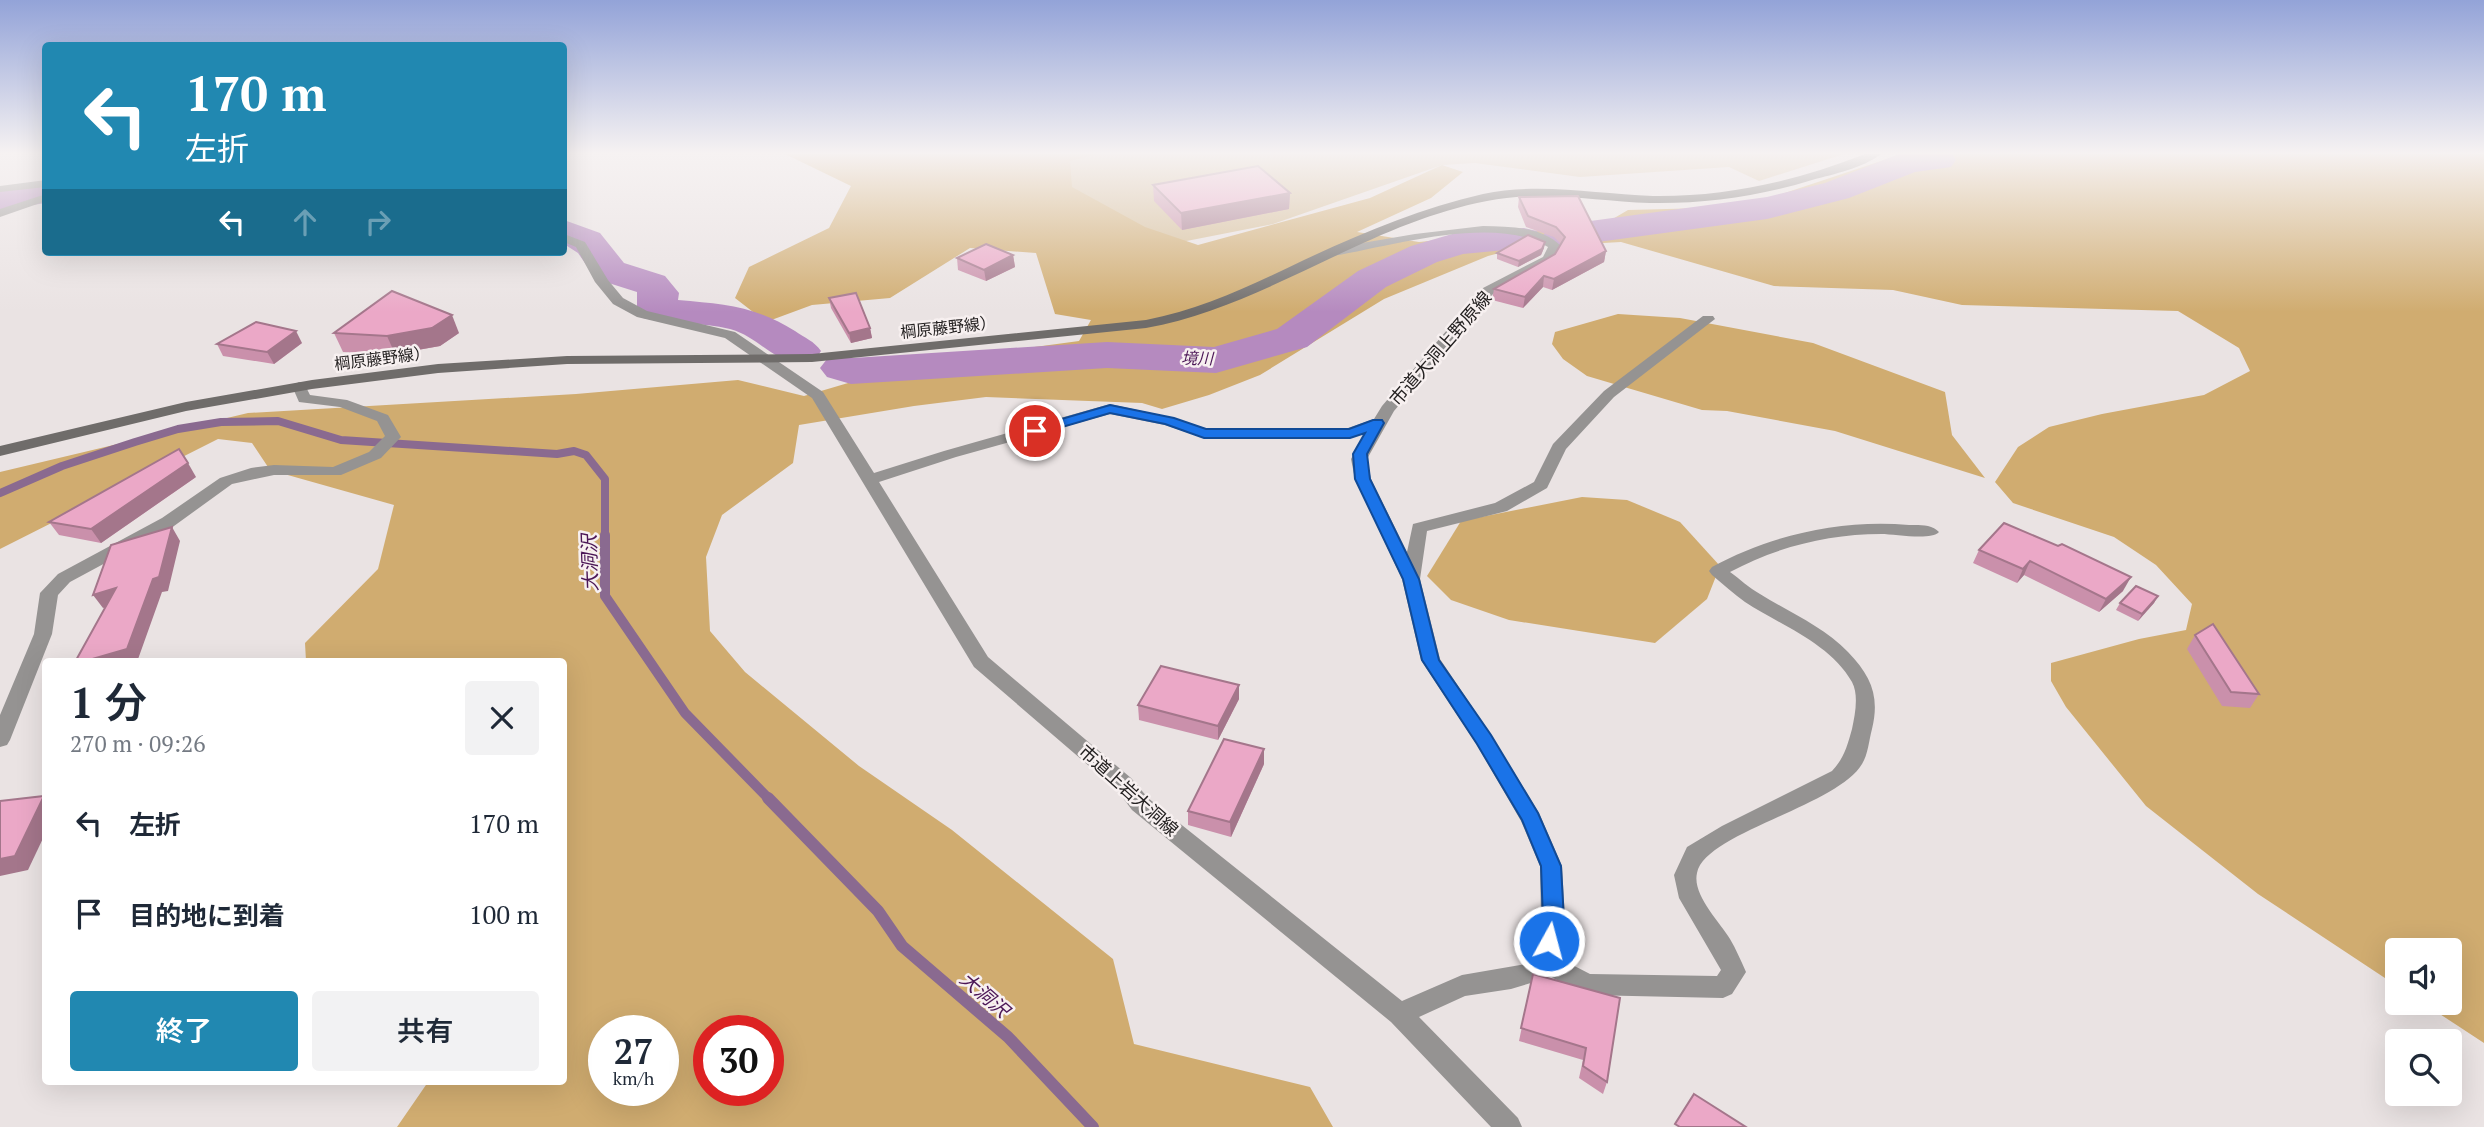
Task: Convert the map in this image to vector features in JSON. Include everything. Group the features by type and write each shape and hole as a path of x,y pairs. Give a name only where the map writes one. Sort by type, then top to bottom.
{"main road":[{"name":"棡原藤野線）","path":"0,451 156,412 299,386 404,373 539,360 764,360 841,356 1175,319 1230,302 1333,252 1450,207"}],"street":[{"path":"0,213 18,207"},
{"name":"市道大洞上野原線","path":"1333,252 1482,229 1529,232 1547,239 1555,246 1548,259 1488,290 1387,409 1360,454 1360,471 1411,579 1431,660 1484,740 1531,819 1551,866 1553,920 1544,962"},
{"path":"567,239 581,245 602,282 618,302 667,322 730,335 754,349 764,360"},
{"path":"1411,579 1419,528 1501,507 1541,485 1559,447 1609,394 1708,319"},
{"name":"市道上岩大洞線","path":"764,360 818,395 981,662 1124,784 1140,804 1400,1014 1509,1127"},
{"path":"0,740 44,634 49,593 64,578 168,522 226,481 251,473 274,470 335,472 375,455 393,438 383,418 342,403 304,399 299,386"},
{"path":"870,480 950,454 1110,409 1169,421 1204,433 1350,433 1377,423"},
{"path":"1400,1014 1462,986 1511,979 1542,970 1544,962 1587,984 1723,986 1734,972 1723,948 1690,898 1685,875 1695,853 1730,832 1839,777 1854,761 1864,720 1866,696 1861,680 1840,655 1787,616 1752,598 1718,571 1739,558 1807,538 1867,529 1904,528 1930,532"}],"shaded area":[{"path":"840,207 1108,207 1145,227 1198,245 1339,207 1412,207 1357,232 1419,242 1604,224 1628,210 1744,207 2484,207 2484,1043 2441,1015 2462,1015 2462,938 2385,938 2385,978 2258,894 2146,806 2066,707 2051,681 2051,663 2139,639 2186,630 2192,604 2156,565 2114,537 2013,503 1995,482 2018,447 2049,427 2204,395 2250,371 2239,348 2178,311 1962,305 1893,290 1774,286 1621,242 1567,245 1541,242 1488,256 1384,299 1260,375 1209,395 1162,409 1142,403 986,397 799,425 793,463 722,515 706,557 710,631 745,672 859,766 952,830 1113,959 1134,1044 1310,1087 1333,1127 397,1127 426,1085 567,1085 567,658 306,658 305,643 378,569 394,505 270,470 252,443 218,439 0,549 0,472 248,413 576,394 738,380 804,396 916,363 1079,341 1091,320 1055,314 1036,253 970,248 890,298 812,305 766,322 735,298 749,267 829,228"},
{"path":"1042,207 1323,207 1273,224 1161,246"},
{"path":"1618,314 1680,318 1813,343 1945,392 1952,435 1985,478 1835,431 1727,411 1702,410 1587,376 1563,359 1552,344 1555,332"},
{"path":"1582,497 1627,500 1680,522 1720,566 1707,599 1655,643 1509,620 1451,600 1427,576 1461,521"}],"building":[{"path":"1175,207 1216,207 1181,213"},
{"path":"1524,207 1583,207 1606,251 1554,279 1544,276 1525,297 1494,289 1555,254 1565,237 1556,227 1528,216"},
{"path":"1528,235 1545,242 1542,249 1519,261 1497,253"},
{"path":"986,244 1013,255 984,270 957,258"},
{"path":"392,291 452,315 432,328 387,336 334,333"},
{"path":"856,293 870,328 849,333 829,298"},
{"path":"256,322 296,331 267,352 217,344"},
{"path":"179,449 188,463 91,529 49,522"},
{"path":"2004,523 2058,546 2062,544 2131,577 2106,599 2030,561 2023,569 1979,550"},
{"path":"172,527 159,577 153,579 127,649 96,658 77,658 116,588 93,595 111,545"},
{"path":"2136,586 2158,596 2142,614 2120,603"},
{"path":"2213,624 2259,694 2231,692 2195,635"},
{"path":"1161,666 1239,685 1218,726 1138,705"},
{"path":"1224,739 1264,749 1230,822 1188,811"},
{"path":"42,796 15,856 0,859 0,801"},
{"path":"1533,974 1620,998 1607,1082 1583,1066 1586,1048 1521,1028"},
{"path":"1694,1094 1746,1127 1680,1127 1675,1124"}],"waterway":[{"name":"境川","path":"1561,236 1773,207"},
{"name":"境川","path":"567,232 592,245 610,271 651,284 659,293 657,309 743,320 800,351"},
{"name":"境川","path":"842,368 851,371 1107,355 1216,360 1292,338 1372,279 1424,254 1459,243 1524,239"},
{"name":"大洞沢","path":"0,493 62,466 135,442 178,429 221,422 278,421 341,440 557,454 574,451 586,455 605,479 605,596 685,713 770,800"},
{"name":"大洞沢","path":"768,798 878,911 902,946 1008,1037 1093,1127"}],"route":[{"path":"1035,431 1110,409 1169,421 1204,433 1350,433 1377,423 1360,454 1359,465 1363,479 1411,579 1431,660 1484,740 1531,819 1551,866 1553,920 1549,941"}]}
